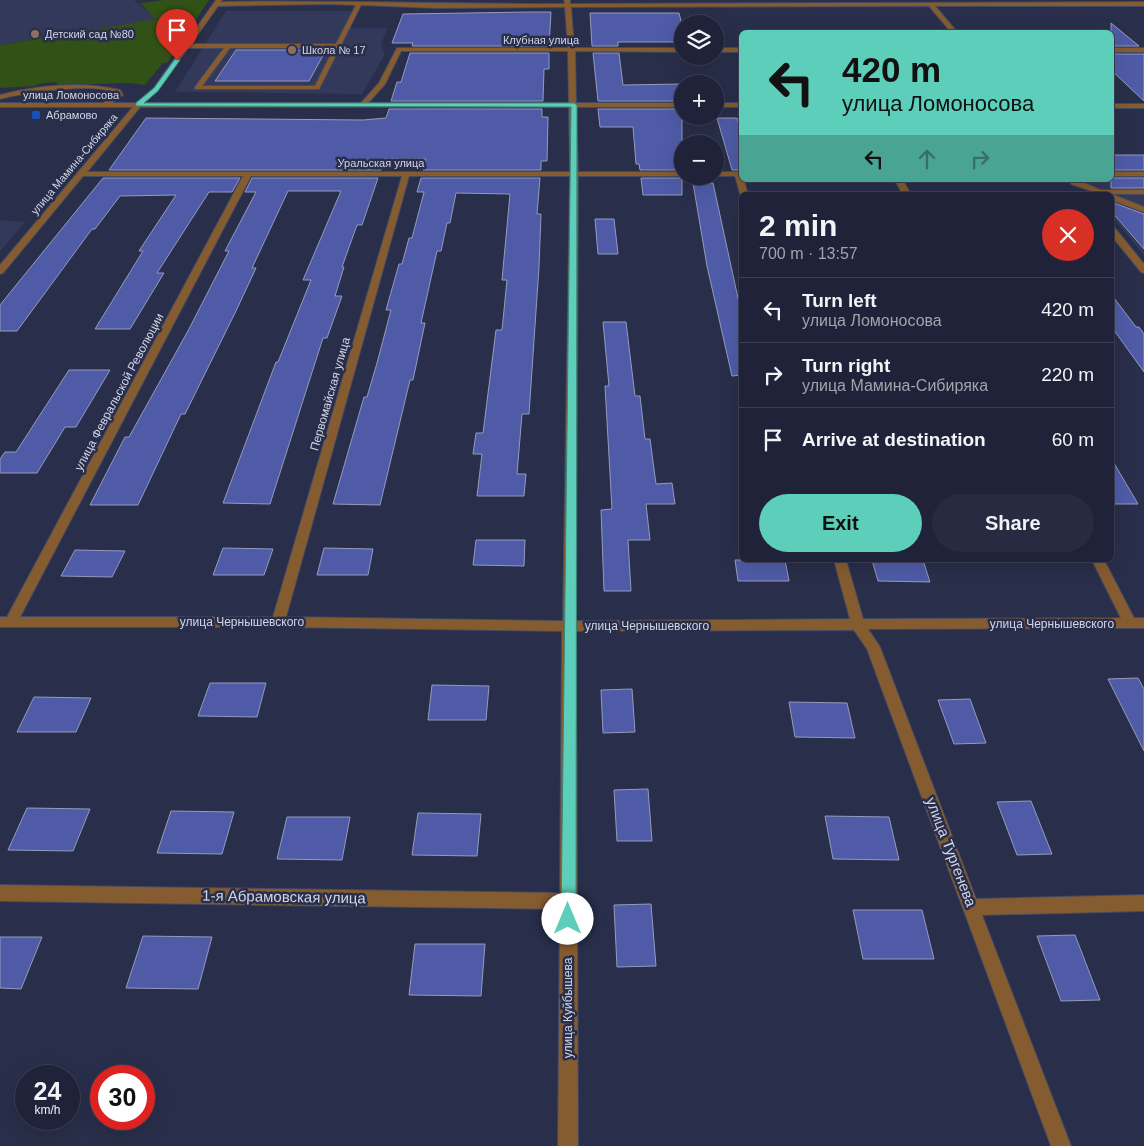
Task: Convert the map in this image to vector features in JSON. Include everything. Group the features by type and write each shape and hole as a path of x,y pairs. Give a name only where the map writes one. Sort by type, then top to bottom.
{"street":[{"path":"595,5 613,0"},
{"path":"218,2 329,1 438,6 568,3 595,5 799,2 1144,4"},
{"name":"улица Мамина-Сибиряка","path":"0,271 138,105 156,89 218,2"},
{"path":"228,46 197,88 317,88 359,3"},
{"name":"улица Куйбышева","path":"568,3 574,105 569,626 568,1146"},
{"path":"930,4 952,30"},
{"path":"188,46 338,46"},
{"name":"Клубная улица","path":"363,105 382,84 399,49 674,50"},
{"path":"724,50 739,50"},
{"path":"1114,50 1144,50"},
{"path":"0,97 20,91 102,88 118,91 120,95 104,105 85,113 58,113"},
{"path":"247,105 260,88"},
{"name":"улица Ломоносова","path":"44,105 35,105 26,105 18,105 9,105 0,105 10,105 20,105 29,105 39,105 44,105 104,105 138,105 247,105 363,105 574,105 674,105"},
{"path":"724,105 739,105"},
{"path":"1114,106 1144,106"},
{"path":"0,113 18,114"},
{"name":"Уральская улица","path":"80,174 674,174"},
{"name":"улица Февральской Революции","path":"6,622 248,174"},
{"name":"Первомайская улица","path":"278,622 406,174"},
{"path":"724,174 739,174"},
{"path":"1114,174 1144,174"},
{"path":"1074,182 1082,192"},
{"path":"1075,182 1098,192"},
{"path":"1114,193 1144,192"},
{"path":"1114,198 1142,211"},
{"path":"1114,233 1144,270"},
{"name":"улица Тургенева","path":"841,562 858,625 873,647 1061,1146"},
{"path":"1099,562 1137,623"},
{"name":"улица Чернышевского","path":"6,622 278,622 569,626 1137,623"},
{"name":"1-я Абрамовская улица","path":"0,892 568,900"},
{"path":"972,907 1144,904"}],"shaded area":[{"name":"Детский сад №80","path":"0,0 134,0 157,19 0,45"},
{"name":"Школа № 17","path":"226,11 358,11 350,28 387,28 381,45 385,54 362,94 175,92"},
{"path":"1114,177 1144,177 1144,255 1114,220 1114,192 1091,192 1083,182 1114,182"},
{"path":"0,220 25,222 0,252"}],"green space":[{"path":"164,0 209,0 167,63 163,63 145,85 129,83 58,85 56,82 35,86 0,88 0,45 156,19 140,3"}],"building":[{"path":"551,12 549,46 412,46 413,43 392,43 403,14"},
{"path":"590,13 679,13 680,15 674,15 674,42 618,42 618,46 592,46"},
{"path":"1111,23 1139,46 1114,46 1114,30 1111,30"},
{"path":"236,50 326,50 309,81 215,81"},
{"path":"410,53 549,53 549,69 544,69 543,101 391,101 397,82 401,82"},
{"path":"593,53 619,53 623,85 674,84 674,101 598,101"},
{"path":"1114,54 1144,54 1144,101 1114,73"},
{"path":"389,109 542,109 542,117 548,117 547,161 541,161 541,170 423,170 426,159 385,159 381,170 109,170 146,118 363,120 386,118"},
{"path":"598,109 674,109 674,125 682,125 682,135 674,135 674,170 640,170 639,164 636,164 633,127 600,127"},
{"path":"724,118 737,118 739,125 739,170 732,170 724,142 724,135 722,135 719,125 724,125"},
{"path":"1114,155 1144,155 1144,170 1114,170"},
{"path":"103,178 240,178 232,192 209,192 157,273 164,273 130,329 95,329 143,251 139,251 176,195 120,196 95,229 92,229 17,331 0,331 0,305"},
{"path":"252,178 378,178 362,225 357,225 342,267 344,267 335,296 342,296 327,338 323,338 270,504 223,503 276,362 278,362 311,280 303,280 341,191 288,191 252,268 256,268 236,311 185,414 181,414 138,505 90,505 125,437 129,437 189,329 229,251 225,251 256,192 245,192"},
{"path":"421,178 540,178 537,214 541,214 539,267 529,414 522,414 517,474 526,474 524,496 477,496 482,454 473,454 476,433 483,433 496,330 502,330 507,280 502,280 510,194 456,193 450,223 447,223 441,251 437,251 421,323 425,323 413,380 410,380 380,505 333,504 364,397 367,397 377,363 391,310 386,310 399,264 402,264 409,238 412,238 424,192 417,192"},
{"path":"641,178 674,178 674,185 682,185 682,195 643,195"},
{"path":"1114,178 1144,178 1144,188 1111,188 1111,182 1114,182"},
{"path":"693,185 713,185 739,303 739,375 732,376 707,266"},
{"path":"1114,203 1144,214 1144,249 1114,214"},
{"path":"595,219 614,219 618,254 598,254"},
{"path":"1114,298 1136,327 1139,327 1144,334 1144,372 1114,330"},
{"path":"603,322 626,322 635,396 640,396 645,439 650,439 656,484 672,483 675,504 646,504 650,540 628,540 631,591 604,591 601,510 612,509 605,386 609,386"},
{"path":"69,370 110,370 76,427 65,427 37,473 0,473 0,459 5,452 16,452"},
{"path":"1114,463 1138,504 1114,504"},
{"path":"476,540 525,540 524,566 473,565"},
{"path":"223,548 273,549 264,575 213,575"},
{"path":"324,548 373,549 368,575 317,575"},
{"path":"75,550 125,551 112,577 61,576"},
{"path":"735,560 739,560 739,562 785,562 789,581 738,581"},
{"path":"873,562 924,562 930,582 878,581"},
{"path":"1138,678 1144,689 1144,751 1108,679"},
{"path":"210,683 266,683 257,717 198,716"},
{"path":"432,685 489,686 486,720 428,720"},
{"path":"632,689 635,732 603,733 601,690"},
{"path":"34,697 91,698 76,732 17,732"},
{"path":"970,699 986,743 954,744 938,700"},
{"path":"789,702 847,703 855,738 795,737"},
{"path":"648,789 652,841 617,841 614,790"},
{"path":"1031,801 1052,854 1017,855 997,802"},
{"path":"27,808 90,809 73,851 8,850"},
{"path":"171,811 234,812 222,854 157,853"},
{"path":"418,813 481,814 477,856 412,855"},
{"path":"825,816 889,817 899,860 833,859"},
{"path":"287,817 350,817 342,860 277,859"},
{"path":"651,904 656,966 617,967 614,905"},
{"path":"853,910 922,910 934,959 863,959"},
{"path":"1075,935 1100,1000 1061,1001 1037,936"},
{"path":"143,936 212,937 198,989 126,988"},
{"path":"0,937 42,937 21,989 0,988"},
{"path":"415,944 485,944 481,996 409,995"}],"place":[{"name":"Детский сад №80","path":"35,34"},
{"name":"Школа № 17","path":"292,50"},
{"name":"Абрамово","path":"36,115"}],"route":[{"path":"177,60 156,89 138,105 574,105 568,919"}]}
